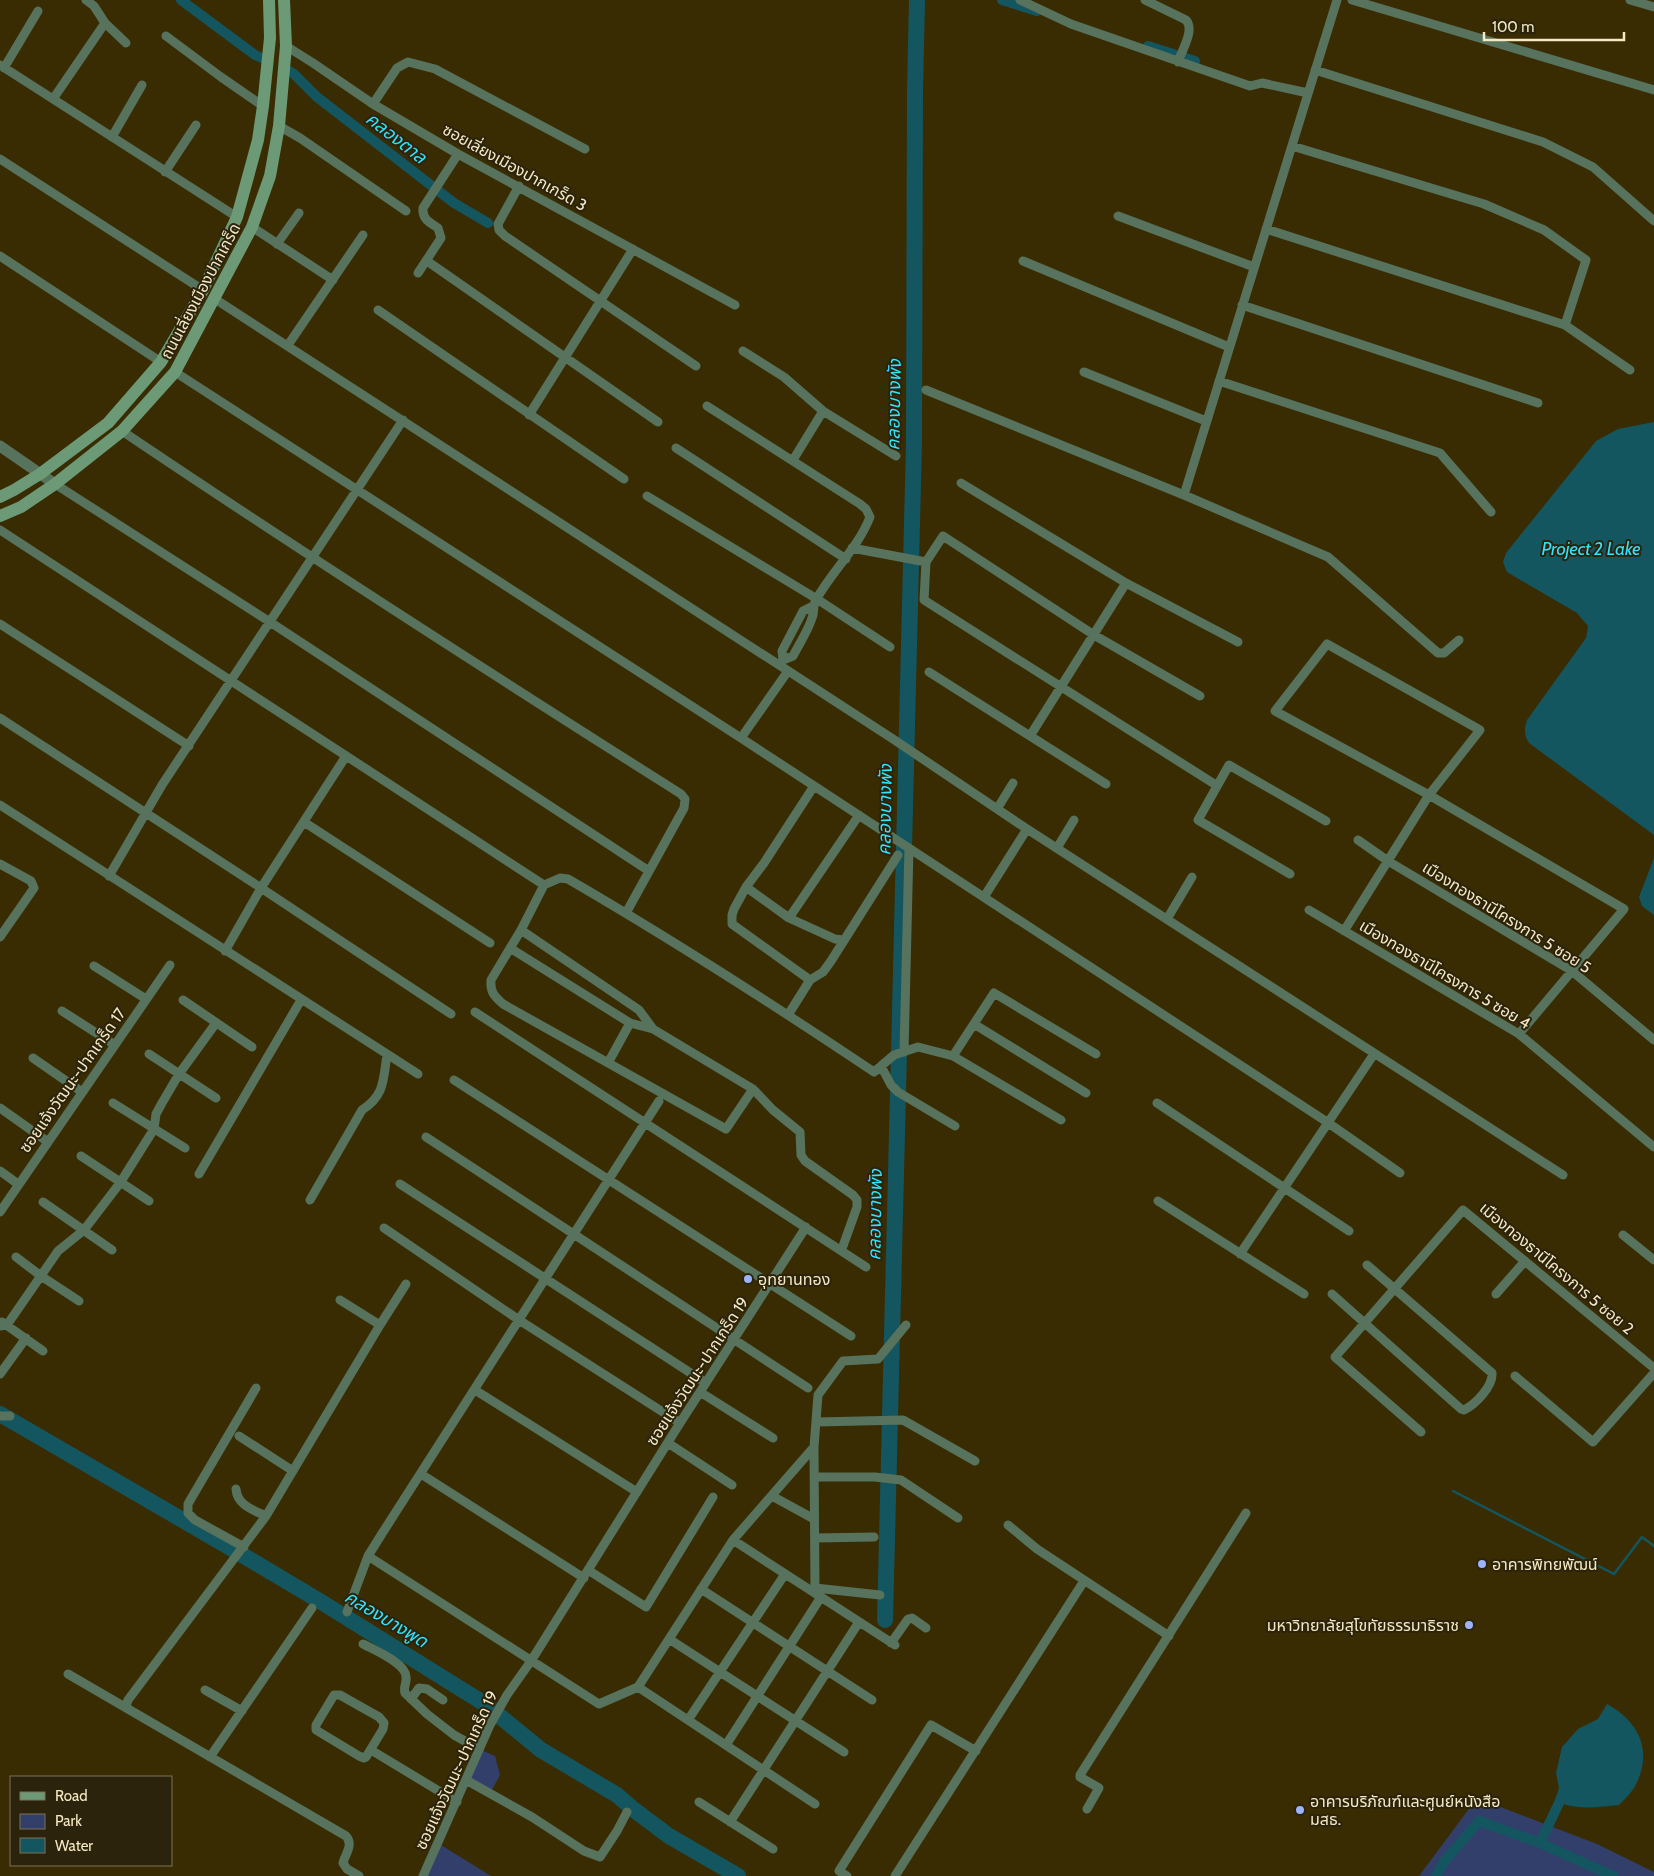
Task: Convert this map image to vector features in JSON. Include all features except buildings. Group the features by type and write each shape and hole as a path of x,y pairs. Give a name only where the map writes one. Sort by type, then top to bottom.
{"main road":[{"name":"ถนนเลี่ยงเมืองปากเกร็ด","path":"0,497 40,474 108,423 161,362 203,290 237,217 258,140 270,38 269,0"},
{"name":"ถนนเลี่ยงเมืองปากเกร็ด","path":"0,516 21,507 55,484 122,431 176,372 216,299 252,227 270,176 279,126 286,46 284,0"}],"street":[{"path":"86,0 94,6 105,23 126,43"},
{"path":"1020,0 1071,24 1250,86 1262,83 1308,93"},
{"path":"1145,0 1186,20 1188,23 1190,29 1178,62"},
{"path":"1184,495 1336,2 1326,0"},
{"path":"1352,0 1654,90"},
{"path":"1630,0 1654,7"},
{"path":"38,11 2,66 237,217"},
{"path":"53,99 105,23"},
{"path":"166,36 220,77 263,106"},
{"name":"ซอยเลี่ยงเมืองปากเกร็ด 3","path":"286,46 372,104 458,154 520,186 734,305"},
{"path":"372,104 397,68 408,62 435,69 585,149"},
{"path":"1315,70 1542,142 1593,167 1654,220"},
{"path":"112,137 142,85"},
{"path":"165,172 196,125"},
{"path":"279,126 300,138 406,211"},
{"path":"1292,146 1484,204 1544,230 1586,260 1565,325"},
{"path":"418,273 439,242 440,233 438,228 425,219 422,213 423,208 458,154"},
{"path":"0,159 203,290"},
{"path":"520,186 498,224 499,230 600,302 696,366"},
{"path":"277,244 299,213"},
{"path":"1118,216 1254,267"},
{"path":"252,227 333,280"},
{"path":"1266,229 1565,325 1630,370"},
{"path":"288,345 363,234"},
{"path":"529,414 633,249"},
{"path":"0,256 161,362"},
{"path":"427,261 658,422"},
{"path":"1024,261 1229,347"},
{"path":"216,299 781,662 788,671 1027,829 1563,1175"},
{"path":"1242,305 1538,403"},
{"path":"378,310 624,479"},
{"path":"743,351 784,377 823,411 896,456"},
{"path":"176,372 859,815 1328,1122 1400,1173"},
{"path":"1084,372 1206,421"},
{"path":"1219,381 1440,453 1490,512"},
{"path":"926,390 1184,495 1328,557 1438,653 1444,653 1459,640"},
{"path":"707,406 866,509 870,517 846,559 815,602 813,617 793,656 781,662"},
{"path":"793,460 823,411"},
{"path":"110,876 145,813 403,420"},
{"path":"122,431 506,683 681,794 685,799 684,808 626,913"},
{"path":"0,446 55,484 270,622 649,871"},
{"path":"676,448 846,559"},
{"path":"961,483 1126,583 1238,642"},
{"path":"647,496 890,647"},
{"path":"0,530 544,885"},
{"path":"1200,696 1094,635 943,536 926,562 924,600 1216,786"},
{"path":"852,548 926,562"},
{"path":"1030,736 1126,583"},
{"path":"0,624 189,746"},
{"path":"1344,931 1429,795 1480,730 1327,644 1274,711 1429,795 1624,909 1519,1034"},
{"path":"741,738 788,671"},
{"path":"929,672 1106,784"},
{"path":"0,718 451,1014"},
{"path":"225,951 261,888 346,756"},
{"path":"1290,874 1198,820 1229,765 1326,821"},
{"path":"997,809 1013,783"},
{"path":"810,980 732,924 732,915 746,887 764,863 814,786"},
{"path":"0,805 418,1074"},
{"path":"789,918 859,815"},
{"path":"1057,848 1074,820"},
{"path":"304,822 490,943"},
{"path":"984,897 1027,829"},
{"name":"เมืองทองธานีโครงการ 5 ซอย 5","path":"1358,840 1388,862 1572,971 1654,1040"},
{"path":"904,1052 909,848"},
{"path":"788,1015 810,980 823,972 898,855"},
{"path":"0,864 31,881 34,888 0,937"},
{"path":"1167,919 1192,877"},
{"path":"753,1089 726,1129 503,1004 494,996 490,989 491,980 521,930 544,885 560,878 568,879 626,913 788,1015 874,1072 894,1055 918,1047 953,1056 1061,1120"},
{"path":"746,887 789,918 835,939 842,940"},
{"name":"เมืองทองธานีโครงการ 5 ซอย 4","path":"1309,910 1519,1034 1654,1147"},
{"path":"521,930 640,1010 654,1029"},
{"path":"510,948 630,1023 654,1029 753,1089 773,1110 800,1132 802,1155 805,1160 853,1195 856,1200 857,1207 843,1246"},
{"name":"ซอยแจ้งวัฒนะ-ปากเกร็ด 17","path":"0,1212 170,965"},
{"path":"94,966 146,999"},
{"path":"953,1056 994,993 1096,1054"},
{"path":"183,1000 252,1047"},
{"path":"199,1174 301,1000"},
{"path":"62,1011 115,1045"},
{"path":"475,1012 866,1267"},
{"path":"608,1063 630,1023"},
{"path":"43,1351 26,1338 2,1324 41,1276 58,1251 84,1230 120,1183 154,1129 156,1114 179,1074 216,1024"},
{"path":"974,1024 1086,1093"},
{"path":"149,1054 216,1098"},
{"path":"1240,1254 1374,1054"},
{"path":"310,1200 362,1110 375,1101 382,1090 387,1055"},
{"path":"33,1058 82,1092"},
{"path":"881,1066 891,1085 900,1094 955,1126"},
{"path":"454,1080 851,1336"},
{"path":"347,1612 368,1556 659,1101"},
{"path":"113,1103 185,1148"},
{"path":"1157,1103 1348,1231"},
{"path":"0,1108 48,1142"},
{"path":"426,1137 808,1388"},
{"path":"81,1156 149,1201"},
{"path":"0,1171 18,1184"},
{"path":"400,1184 706,1383"},
{"path":"1158,1200 1304,1294"},
{"path":"43,1202 112,1250"},
{"name":"เมืองทองธานีโครงการ 5 ซอย 2","path":"1394,1288 1463,1210 1654,1368"},
{"name":"ซอยแจ้งวัฒนะ-ปากเกร็ด 19","path":"423,1876 479,1749 507,1695 531,1661 680,1423 806,1227"},
{"path":"384,1228 519,1320 680,1423"},
{"path":"1623,1235 1654,1260"},
{"path":"16,1257 79,1301"},
{"path":"1496,1294 1525,1261"},
{"path":"1332,1294 1461,1409 1468,1408 1480,1397 1492,1379 1492,1372 1367,1265"},
{"path":"126,1706 128,1700 266,1516 406,1284"},
{"path":"1394,1288 1335,1356 1421,1432"},
{"path":"340,1300 380,1325"},
{"path":"726,1745 790,1646 817,1593 814,1448 818,1395 843,1361 878,1359 906,1325"},
{"path":"0,1374 26,1338"},
{"path":"1515,1376 1593,1442 1654,1373"},
{"path":"239,1553 195,1520 188,1513 187,1509 192,1497 256,1388"},
{"path":"475,1390 637,1492"},
{"path":"700,1392 774,1438"},
{"path":"0,1416 10,1416"},
{"path":"817,1422 903,1420 974,1460"},
{"path":"239,1436 293,1471"},
{"path":"668,1443 732,1485"},
{"path":"368,1556 599,1704 638,1687 733,1540 814,1448"},
{"path":"421,1474 646,1608 713,1497"},
{"path":"814,1477 875,1477 901,1480 958,1518"},
{"path":"236,1489 238,1500 266,1516"},
{"path":"772,1496 814,1519"},
{"path":"1087,1809 1099,1788 1080,1777 1080,1775 1246,1513"},
{"path":"1008,1525 1084,1581 1169,1636"},
{"path":"815,1538 874,1537"},
{"path":"733,1540 893,1644 908,1619 912,1618 926,1628"},
{"path":"688,1720 785,1574"},
{"path":"895,1876 1084,1581"},
{"path":"701,1589 872,1700"},
{"path":"817,1593 880,1595"},
{"path":"210,1757 312,1608"},
{"path":"730,1822 859,1622"},
{"path":"669,1640 844,1752"},
{"path":"363,1644 401,1666 406,1677 405,1692 427,1714 447,1730 479,1749"},
{"path":"68,1674 126,1706 349,1838 350,1845 344,1863 347,1869 359,1876"},
{"path":"638,1687 815,1804"},
{"path":"411,1698 419,1688 427,1689 443,1700"},
{"path":"205,1690 242,1712"},
{"path":"334,1695 340,1695 383,1720 384,1726 371,1750 366,1757 361,1758 316,1730 316,1725 334,1695"},
{"path":"847,1876 839,1871 931,1725 976,1751"},
{"path":"371,1750 457,1802"},
{"path":"466,1780 532,1816 584,1851 600,1856 627,1812"},
{"path":"699,1802 773,1849"}],"green space":[{"path":"479,1749 495,1756 500,1775 488,1797 464,1782"},
{"path":"1477,1798 1597,1844 1654,1872 1654,1876 1419,1876"},
{"path":"441,1845 491,1876 421,1876"}],"water":[{"name":"Project 2 Lake","path":"1654,422 1654,835 1527,740 1525,726 1527,720 1586,638 1588,626 1577,613 1507,572 1503,562 1506,553 1596,441 1618,429"},
{"path":"1654,858 1654,915 1642,906 1639,897"},
{"path":"1607,1704 1628,1720 1640,1740 1643,1751 1643,1763 1634,1788 1619,1805 1577,1807 1555,1800 1559,1788 1556,1773 1562,1747 1578,1729 1598,1719"}],"waterway":[{"name":"คลองตาล","path":"181,0 255,55 262,58"},
{"name":"คลองบางพัง","path":"885,1620 914,442 917,0"},
{"path":"1002,0 1037,11"},
{"path":"1148,46 1195,61"},
{"name":"คลองตาล","path":"289,71 317,97 454,203 488,223"},
{"name":"คลองบางพูด","path":"0,1414 323,1603 485,1704 541,1750 617,1795 669,1836 738,1876"},
{"path":"1453,1491 1614,1574 1642,1537 1654,1546"},
{"path":"1540,1843 1559,1803"},
{"path":"1436,1876 1444,1862 1479,1821 1540,1843 1613,1876"}],"place":[{"name":"อุทยานทอง","path":"748,1279"},
{"name":"อาคารพิทยพัฒน์","path":"1482,1564"},
{"name":"มหาวิทยาลัยสุโขทัยธรรมาธิราช","path":"1469,1625"},
{"name":"อาคารบริภัณฑ์และศูนย์หนังสือ มสธ.","path":"1300,1810"}]}
